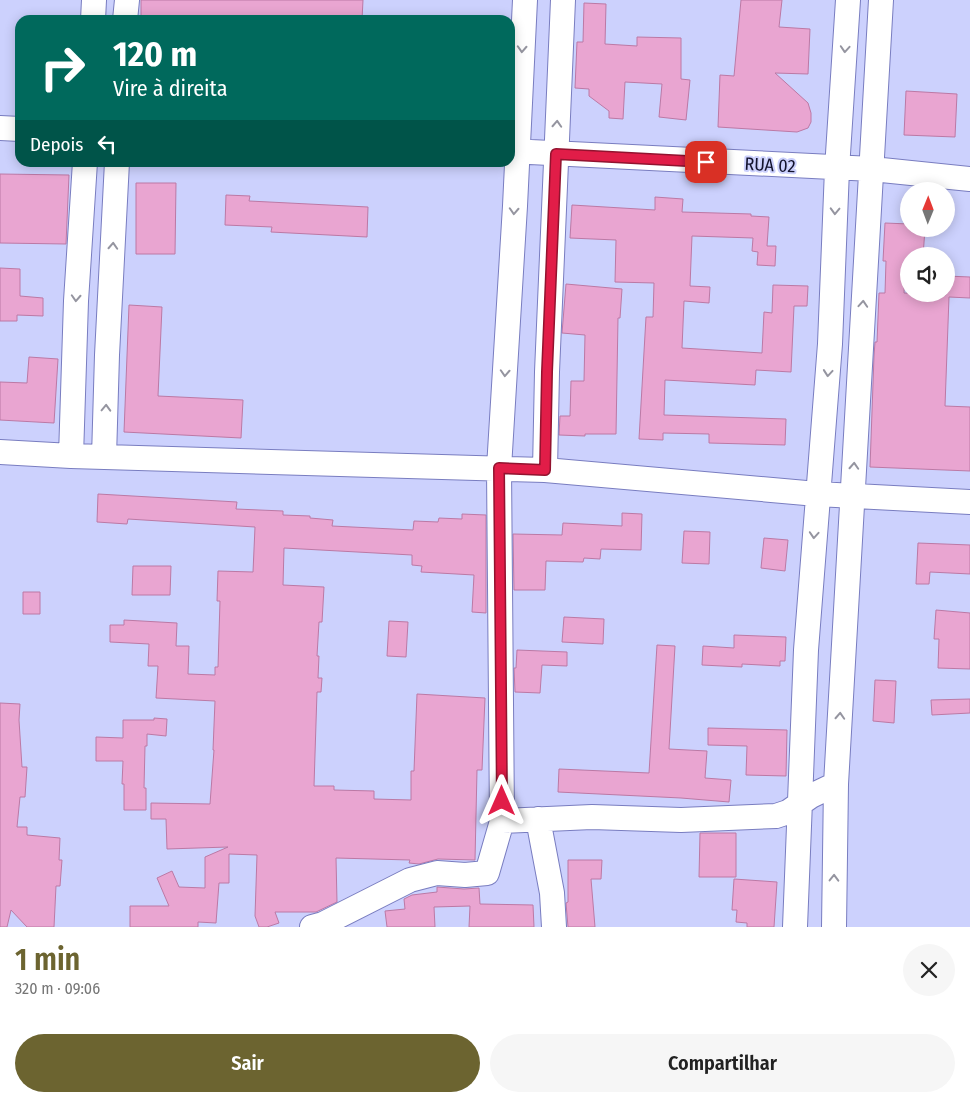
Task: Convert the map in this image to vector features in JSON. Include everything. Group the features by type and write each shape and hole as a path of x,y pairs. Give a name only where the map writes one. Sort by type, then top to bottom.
{"street":[{"path":"93,15 94,0"},
{"path":"125,15 126,0"},
{"path":"515,136 524,0"},
{"path":"545,470 547,372 563,0"},
{"path":"795,927 806,650 830,344 837,169 848,0"},
{"path":"834,927 836,784 882,0"},
{"path":"0,128 15,129"},
{"name":"RUA 02","path":"515,151 837,169 872,169 970,179"},
{"path":"71,456 76,301 85,167"},
{"path":"104,457 117,167"},
{"path":"312,927 322,924 410,880 437,873 465,875 487,873 502,821 499,468 513,167"},
{"path":"0,452 71,456 545,470 853,497 970,502"},
{"path":"502,821 592,817 681,820 766,816 788,812 812,796 836,784"},
{"path":"538,819 552,893 554,927"}],"building":[{"path":"141,0 363,0 362,15 141,15"},
{"path":"741,0 782,0 779,27 810,29 808,74 775,73 808,103 811,122 808,128 797,132 718,127 720,75 734,76"},
{"path":"584,3 606,4 605,44 637,46 637,37 681,38 681,79 690,80 686,120 659,117 662,84 625,82 623,119 609,118 609,111 589,96 589,89 575,88 577,42 583,42"},
{"path":"906,91 957,94 955,137 904,135"},
{"path":"0,174 69,175 66,244 0,243"},
{"path":"136,183 176,183 175,254 136,254"},
{"path":"226,195 250,196 249,201 368,207 367,237 271,232 272,227 225,225"},
{"path":"655,197 683,199 682,212 751,214 751,216 769,217 767,246 776,246 775,266 757,265 758,252 752,251 753,238 692,236 690,286 710,287 709,303 684,301 682,348 762,353 764,312 772,313 773,285 808,286 807,306 794,306 791,372 756,370 755,385 665,380 664,415 786,419 785,445 709,443 709,434 663,433 663,440 639,439 646,317 653,317 654,283 615,282 616,240 570,238 572,205 655,210"},
{"path":"885,223 900,224 900,238 924,238 924,247 900,247 900,302 949,302 945,406 970,407 970,471 870,467 874,356 875,342 877,342 879,293 885,293 886,261 883,261"},
{"path":"0,268 20,269 20,296 43,298 43,316 17,315 17,321 0,321"},
{"path":"955,276 970,277 970,298 955,297"},
{"path":"566,284 622,289 620,318 618,318 616,434 559,435 560,416 570,416 571,381 584,381 585,335 562,333"},
{"path":"129,305 162,307 158,396 243,400 241,438 124,432"},
{"path":"29,357 58,359 54,423 0,420 0,382 27,383"},
{"path":"98,494 237,502 236,509 283,511 283,515 310,516 310,518 333,520 332,526 413,530 414,521 438,522 439,518 462,519 462,514 486,515 486,613 472,612 474,575 421,572 422,566 412,565 412,555 284,548 283,585 324,587 322,622 319,622 317,656 319,656 318,678 322,678 321,692 317,692 314,786 334,786 334,790 374,791 374,799 411,800 411,771 414,771 417,694 485,698 482,770 477,770 475,860 438,859 419,864 409,863 410,860 336,858 337,902 316,912 275,912 279,923 267,927 259,927 255,916 257,855 229,854 229,883 219,883 216,923 198,922 198,927 130,927 130,906 169,906 157,878 172,871 179,887 205,888 205,857 228,847 167,849 166,819 151,819 151,803 210,804 215,701 156,698 158,666 148,666 149,644 110,642 110,625 124,625 124,620 177,623 176,646 189,646 188,674 215,675 215,667 218,667 220,601 217,601 218,571 253,572 255,527 128,519 127,524 97,522"},
{"path":"622,513 642,514 641,550 601,549 600,559 584,558 583,562 546,561 545,590 514,590 513,534 562,535 563,523 622,526"},
{"path":"684,531 710,532 709,564 682,563"},
{"path":"764,538 788,540 785,571 761,568"},
{"path":"918,543 970,545 970,574 930,572 929,584 916,584"},
{"path":"133,566 171,566 170,595 132,595"},
{"path":"23,592 40,592 40,614 23,614"},
{"path":"936,610 970,613 970,669 938,668 939,639 934,639"},
{"path":"564,617 604,619 603,644 562,642"},
{"path":"389,621 408,622 406,657 387,656"},
{"path":"734,635 786,637 785,661 780,661 780,666 742,664 742,667 702,665 703,646 734,648"},
{"path":"657,645 675,646 669,749 707,751 705,778 731,780 729,802 558,792 559,769 649,773"},
{"path":"517,650 567,652 567,666 542,665 540,693 515,692 514,668 516,668"},
{"path":"875,680 896,681 894,723 873,721"},
{"path":"970,699 970,713 932,715 931,700"},
{"path":"0,703 20,704 19,720 22,767 27,767 25,797 20,797 17,827 27,827 27,835 60,838 59,860 62,860 60,886 56,886 54,927 27,927 11,910 7,927 0,927"},
{"path":"154,718 167,719 166,736 147,734 144,788 146,788 146,810 124,810 123,761 96,761 96,737 123,738 123,720 154,720"},
{"path":"708,728 787,730 786,776 746,775 747,746 708,745"},
{"path":"700,833 736,833 736,877 699,877"},
{"path":"568,860 602,860 601,879 591,879 595,927 568,927 566,903 568,902"},
{"path":"734,879 777,882 774,927 747,927 747,923 736,922 737,910 732,910"},
{"path":"437,887 479,888 480,904 533,905 534,927 469,927 470,906 434,907 435,927 387,927 385,911 405,909 404,899 412,895 437,892"}],"route":[{"path":"502,801 499,468 545,470 556,154 706,162"}]}
